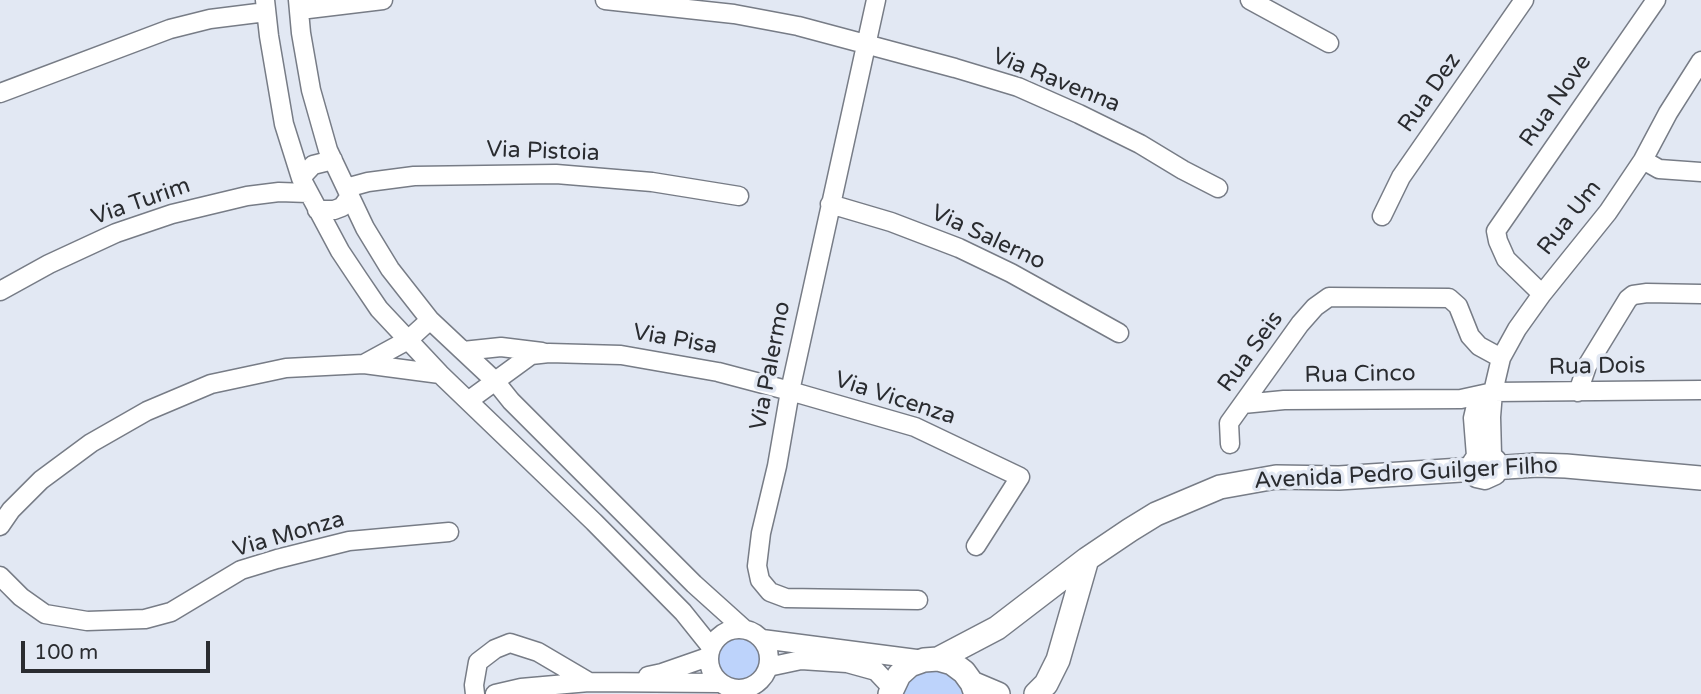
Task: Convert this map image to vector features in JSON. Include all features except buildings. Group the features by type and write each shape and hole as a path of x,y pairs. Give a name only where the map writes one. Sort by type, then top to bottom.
{"main road":[{"name":"Avenida Pedro Guilger Filho","path":"891,691 899,675 910,665 931,660 998,628 1087,559 1156,514 1220,487 1276,477 1339,478 1412,474 1485,465 1563,466 1701,478"},
{"path":"1034,694 1046,684 1058,660 1087,559"},
{"path":"931,660 952,663 964,671 974,689 998,694"}],"street":[{"path":"383,0 299,5 301,33 312,90 333,160 365,228 390,269 430,320 495,381 511,401 694,584 744,629"},
{"name":"Via Ravenna","path":"605,0 734,14 798,26 1018,87 1140,144 1217,188"},
{"name":"Via Palermo","path":"876,0 790,391 761,533 757,566 760,580 770,592 786,598 918,600"},
{"path":"1250,0 1329,43"},
{"name":"Rua Dez","path":"1382,216 1401,177 1524,0"},
{"name":"Rua Nove","path":"1542,294 1506,259 1497,242 1496,231 1657,0"},
{"path":"0,93 170,29 266,6 284,124 305,186 358,278 379,309 440,374 674,603 709,652 709,667 720,683"},
{"path":"269,36 301,33"},
{"name":"Rua Um","path":"1485,465 1474,418 1501,358 1542,294 1608,212 1643,160 1668,113 1701,61"},
{"path":"305,186 313,165 333,160"},
{"path":"1643,160 1659,169 1701,172"},
{"name":"Via Pistoia","path":"348,192 368,182 414,176 556,174 652,182 739,196"},
{"name":"Via Turim","path":"0,291 49,264 116,233 172,214 247,196 305,186"},
{"path":"317,210 334,210 342,206 348,192"},
{"name":"Via Salerno","path":"830,204 891,222 958,248 1011,273 1119,333"},
{"path":"1578,392 1587,366 1633,295 1701,294"},
{"name":"Rua Seis","path":"1230,443 1229,423 1315,307 1329,298 1449,298 1458,306 1470,336 1479,346 1501,358"},
{"path":"364,364 408,340 430,320"},
{"name":"Via Pisa","path":"463,352 501,347 549,353 621,355 718,372 790,391"},
{"name":"Via Pisa","path":"468,401 531,355 549,353"},
{"path":"0,526 11,510 41,480 91,443 147,411 211,384 286,369 364,364 440,374"},
{"path":"1267,369 1284,400"},
{"name":"Rua Dois","path":"1485,395 1701,390"},
{"name":"Via Vicenza","path":"790,391 915,428 1020,477 976,546"},
{"name":"Rua Cinco","path":"1243,404 1284,400 1485,395"},
{"path":"491,422 506,416 511,408 511,401"},
{"path":"594,522 600,508 614,503"},
{"path":"611,540 626,535 632,521"},
{"name":"Via Monza","path":"0,576 21,597 46,614 87,621 145,619 171,612 241,570 276,559 348,541 449,533"},
{"path":"674,603 694,584"},
{"path":"495,694 521,688 589,682 632,684 686,681 720,683 729,688 748,688 757,683 768,667 767,647 754,632 744,629 724,632 709,652 632,684"},
{"path":"762,639 931,660"},
{"path":"475,694 478,662 495,649 510,643 538,652 589,682"},
{"path":"768,667 801,660 848,663 876,671 891,691"}],"shaded area":[{"path":"739,635 756,642 763,659 756,676 739,683 722,676 715,659 722,642"},
{"path":"944,667 969,694 897,694 909,674"}]}
